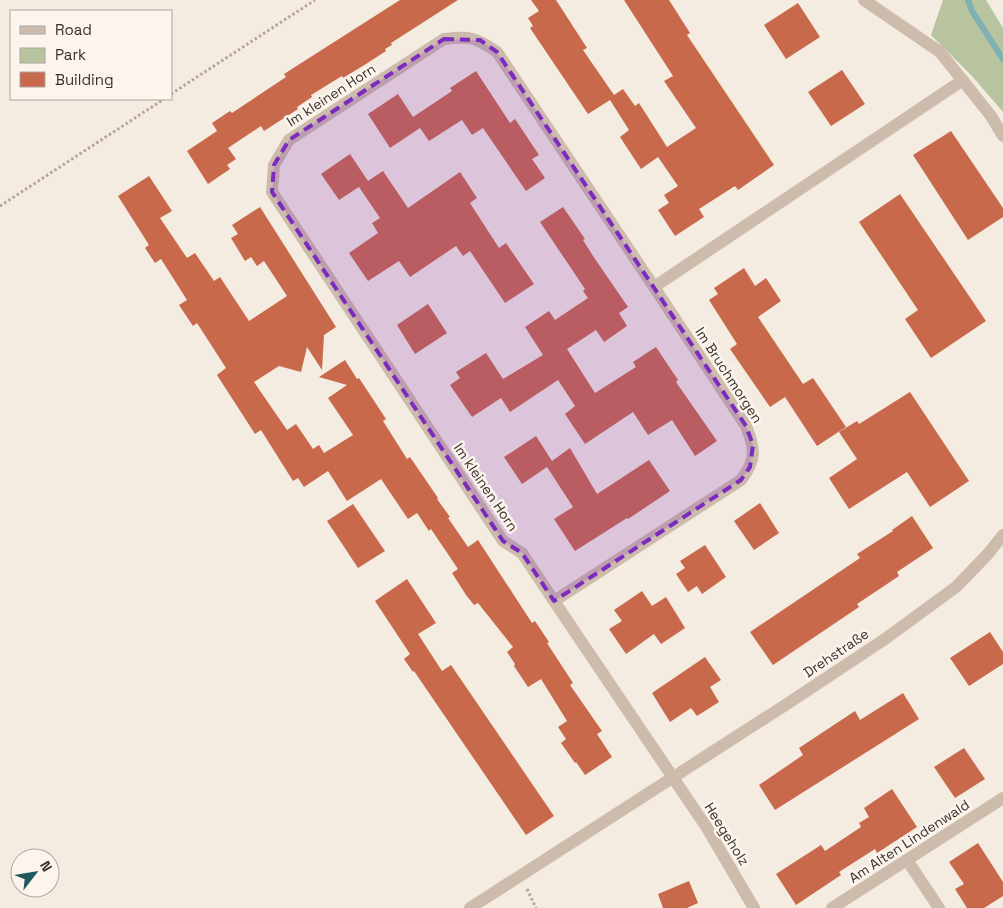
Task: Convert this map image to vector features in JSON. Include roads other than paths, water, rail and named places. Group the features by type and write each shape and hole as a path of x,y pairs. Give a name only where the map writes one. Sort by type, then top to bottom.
{"street":[{"path":"864,0 940,52 991,116 1003,136"},
{"name":"Im kleinen Horn","path":"554,601 522,553 503,541 272,192 274,165 289,140 444,39 462,37 480,40 497,52 654,287"},
{"path":"654,287 963,80"},
{"name":"Im Bruchmorgen","path":"554,601 741,480 750,467 753,445 746,426 654,287"},
{"name":"Drehstraße","path":"470,908 885,639 956,587 987,555 1003,535"},
{"path":"554,601 672,778"},
{"name":"Heegeholz","path":"672,778 707,828 754,908"},
{"name":"Am Alten Lindenwald","path":"832,908 1003,798"},
{"path":"908,860 939,908"}],"waterway":[{"path":"968,0 972,11 1003,59"}]}
